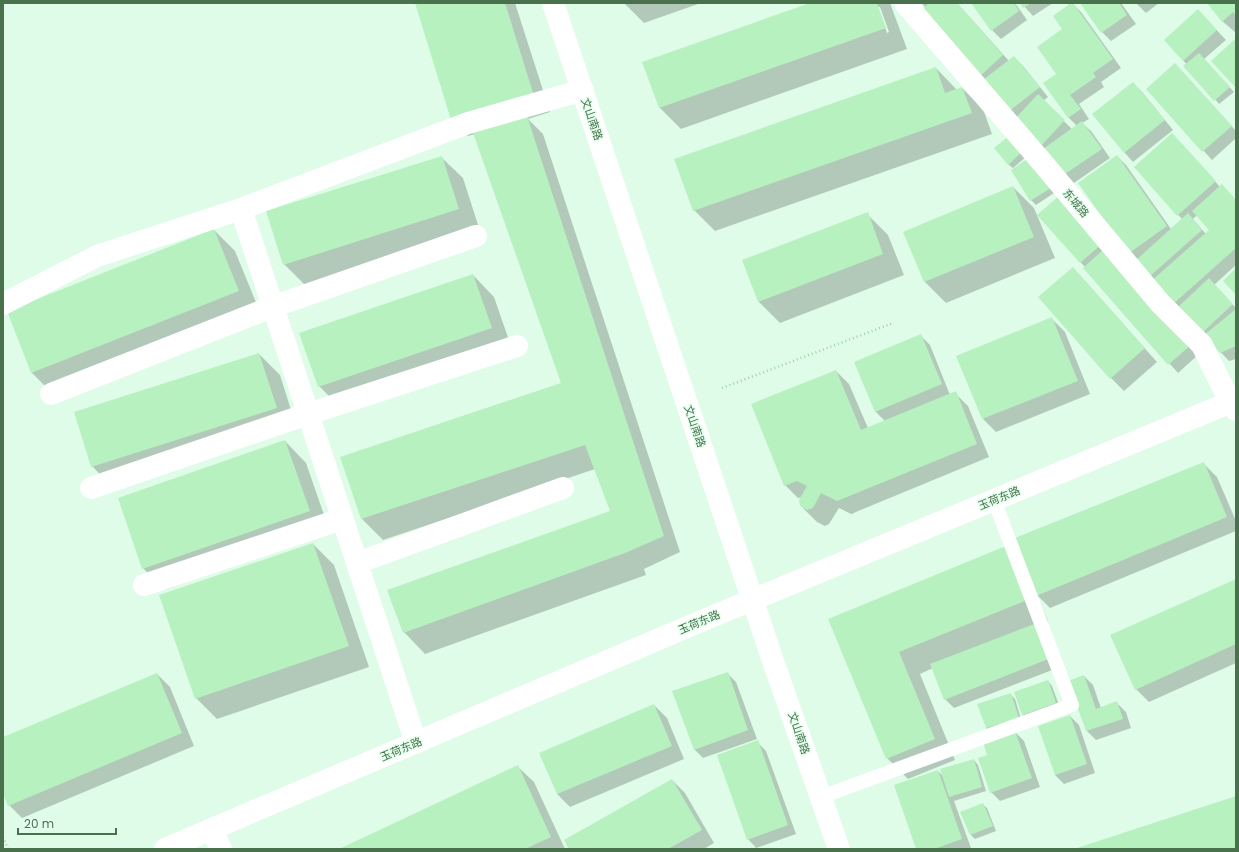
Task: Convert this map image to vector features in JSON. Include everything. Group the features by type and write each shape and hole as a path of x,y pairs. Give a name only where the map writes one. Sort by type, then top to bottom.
{"street":[{"name":"文山南路","path":"553,3 753,600 839,849"},
{"name":"东城路","path":"905,3 1036,155 1160,303 1202,345 1234,404"},
{"path":"3,304 96,256 241,209 468,123 583,90"},
{"path":"241,209 416,743"},
{"path":"51,394 272,307 476,236"},
{"path":"91,488 308,414 517,346"},
{"name":"玉荷东路","path":"165,849 753,600 994,500 1234,404"},
{"path":"357,563 563,488"},
{"path":"144,585 342,519"},
{"path":"212,829 221,849"}],"lane":[{"path":"821,797 1072,705 994,500"}],"path":[{"path":"722,388 894,323"},
{"path":"846,498 853,514"},
{"path":"3,837 8,849"}],"building":[{"path":"415,3 505,3 534,96 451,120"},
{"path":"810,3 877,3 886,28 659,108 642,62"},
{"path":"929,3 957,3 1003,55 979,77 920,11"},
{"path":"971,3 1014,3 1019,11 991,31"},
{"path":"1020,3 1031,3 1023,8"},
{"path":"1073,3 1113,59 1093,73 1096,77 1070,95 1081,109 1068,118 1043,83 1056,74 1037,47 1062,29 1053,16"},
{"path":"1080,3 1119,3 1127,15 1101,33"},
{"path":"1207,3 1236,3 1236,16 1233,12 1222,22"},
{"path":"1198,9 1217,30 1183,61 1164,40"},
{"path":"1236,38 1236,88 1211,61"},
{"path":"1199,53 1230,87 1214,101 1183,66"},
{"path":"1014,56 1040,87 1008,112 983,80"},
{"path":"1175,63 1232,126 1202,152 1146,89"},
{"path":"936,67 945,93 962,87 972,113 693,211 674,159"},
{"path":"1133,82 1165,120 1124,153 1092,114"},
{"path":"1038,94 1065,120 1040,147 1013,121"},
{"path":"527,116 664,536 625,553 403,633 387,590 610,511 585,445 361,519 340,457 561,383 472,130"},
{"path":"1082,121 1102,149 1062,176 1043,149"},
{"path":"1172,133 1216,181 1177,216 1134,167"},
{"path":"1010,135 1023,151 1008,165 994,148"},
{"path":"1117,155 1167,226 1128,254 1078,183"},
{"path":"442,156 459,209 283,265 266,211"},
{"path":"1030,157 1051,188 1030,201 1011,170"},
{"path":"1222,184 1236,200 1236,248 1172,305 1150,282 1209,230 1192,211"},
{"path":"1013,186 1034,237 924,282 903,232"},
{"path":"1060,195 1103,243 1080,263 1037,215"},
{"path":"868,212 883,254 758,302 742,260"},
{"path":"1188,213 1202,230 1148,278 1134,262"},
{"path":"214,229 239,291 31,373 7,311"},
{"path":"1105,248 1191,345 1168,365 1083,268"},
{"path":"1073,267 1145,348 1110,379 1038,297"},
{"path":"1236,268 1236,295 1223,281"},
{"path":"473,274 492,328 318,387 299,333"},
{"path":"1209,278 1233,304 1202,333 1178,307"},
{"path":"1236,309 1236,346 1220,353 1204,335"},
{"path":"1052,317 1078,381 982,419 956,356"},
{"path":"921,334 942,384 875,412 854,362"},
{"path":"259,353 277,408 91,467 74,412"},
{"path":"836,370 861,430 956,391 977,444 837,501 821,493 813,508 807,510 800,506 799,500 807,486 797,481 784,486 751,404"},
{"path":"285,440 310,511 142,569 118,498"},
{"path":"1204,462 1227,517 1036,596 1015,538"},
{"path":"313,543 349,646 195,699 159,595"},
{"path":"1006,546 1027,600 899,652 935,739 886,759 828,619"},
{"path":"1236,579 1236,644 1135,690 1110,635"},
{"path":"1037,623 1051,658 944,700 930,664"},
{"path":"728,672 748,730 694,750 672,691"},
{"path":"157,673 182,733 8,806 3,794 3,737"},
{"path":"1084,675 1096,709 1117,701 1123,719 1086,731 1068,681"},
{"path":"1048,680 1056,703 1022,715 1014,692"},
{"path":"1011,693 1019,718 986,728 977,704"},
{"path":"654,704 672,746 557,794 539,753"},
{"path":"1070,715 1087,764 1055,775 1038,726"},
{"path":"1015,731 1032,778 990,793 978,758 987,755 983,742"},
{"path":"758,740 788,825 747,840 717,755"},
{"path":"974,759 982,787 949,797 940,769"},
{"path":"518,765 551,837 525,849 339,849"},
{"path":"938,770 962,839 934,849 916,849 894,785"},
{"path":"672,779 702,830 668,849 569,849 564,840"},
{"path":"1236,796 1236,849 1074,849"},
{"path":"983,803 993,826 970,835 960,812"}]}
